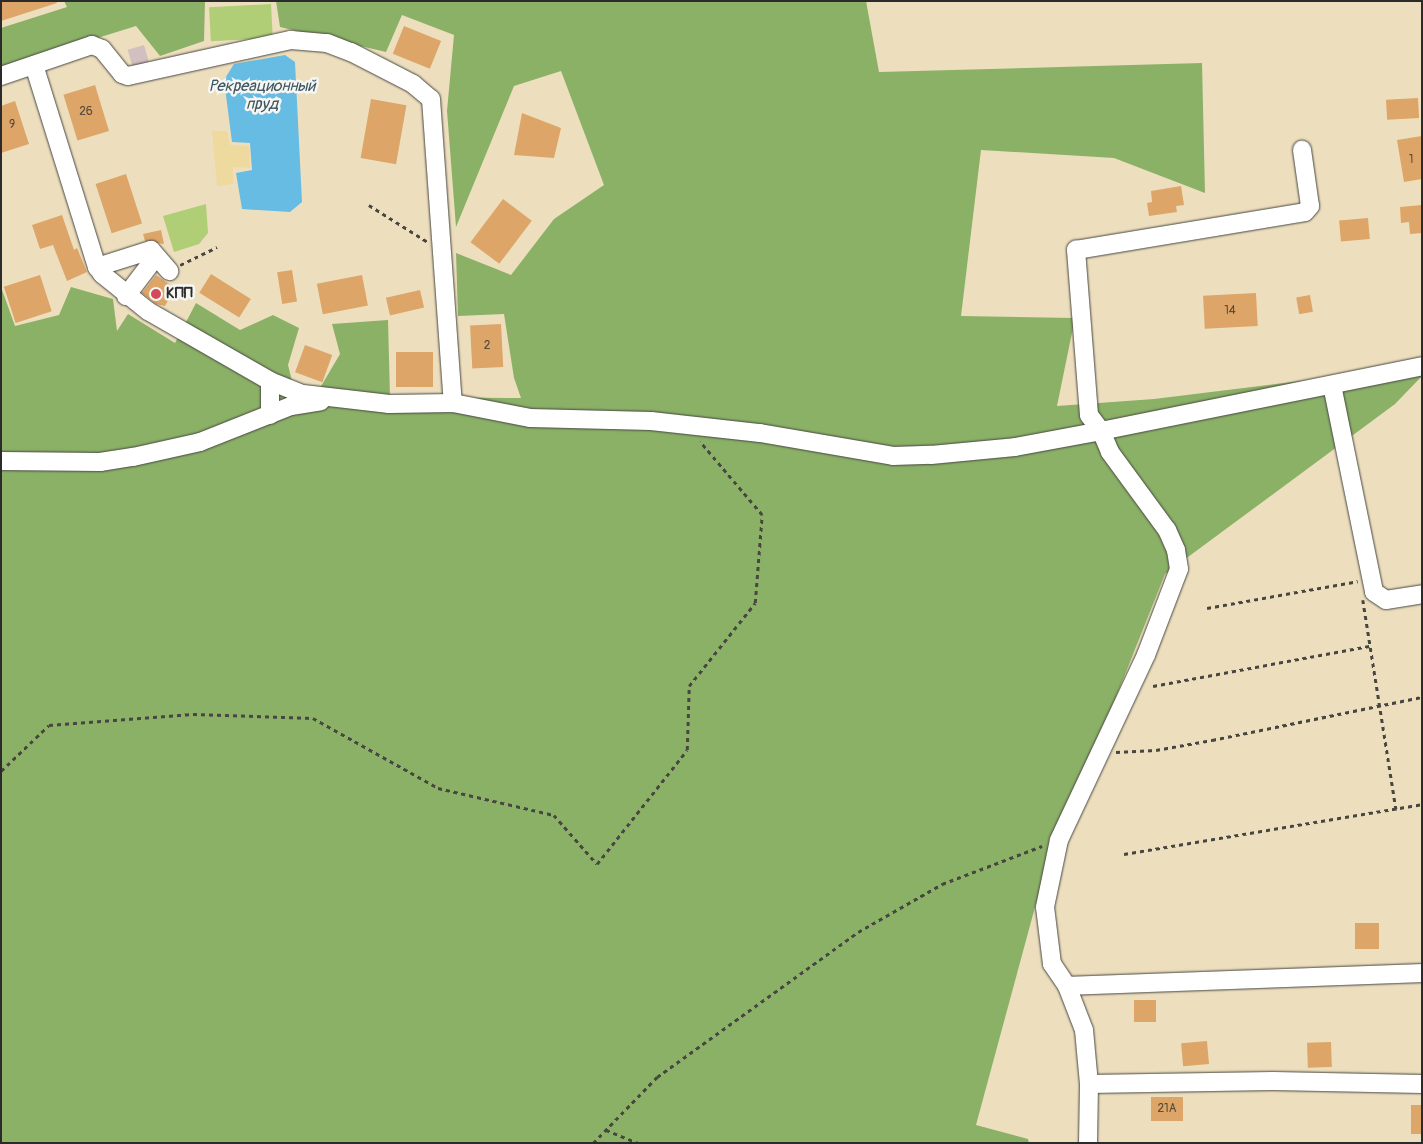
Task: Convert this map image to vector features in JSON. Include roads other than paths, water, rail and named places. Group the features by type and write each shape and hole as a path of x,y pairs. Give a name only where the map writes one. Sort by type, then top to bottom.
{"street":[{"path":"1,76 92,45 102,49 122,74 128,76 291,40 327,43 351,52 412,84 431,98 453,403"},
{"path":"34,65 97,267 130,299 270,381 304,394 389,404 453,403 530,418 651,421 760,433 893,456 1015,447 1422,366"},
{"path":"1088,1143 1089,1084 1084,1030 1067,986 1052,964 1045,907 1059,840 1102,753 1179,569 1176,550 1167,530 1110,452 1101,431 1089,415 1076,250 1305,212 1310,206 1302,150"},
{"path":"97,267 151,250 155,258 169,271"},
{"path":"130,299 155,258"},
{"path":"270,381 270,415"},
{"path":"1332,385 1374,592 1386,600 1422,594"},
{"path":"1,461 100,462 133,457 200,442 291,406 339,398"},
{"path":"1067,986 1422,973"},
{"path":"1089,1084 1274,1081 1422,1084"}],"water":[{"name":"Рекреационный пруд","path":"285,55 295,62 302,202 290,212 242,209 236,173 252,170 250,143 232,142 224,80 234,64"}],"place":[{"name":"КПП","path":"156,294"}]}
